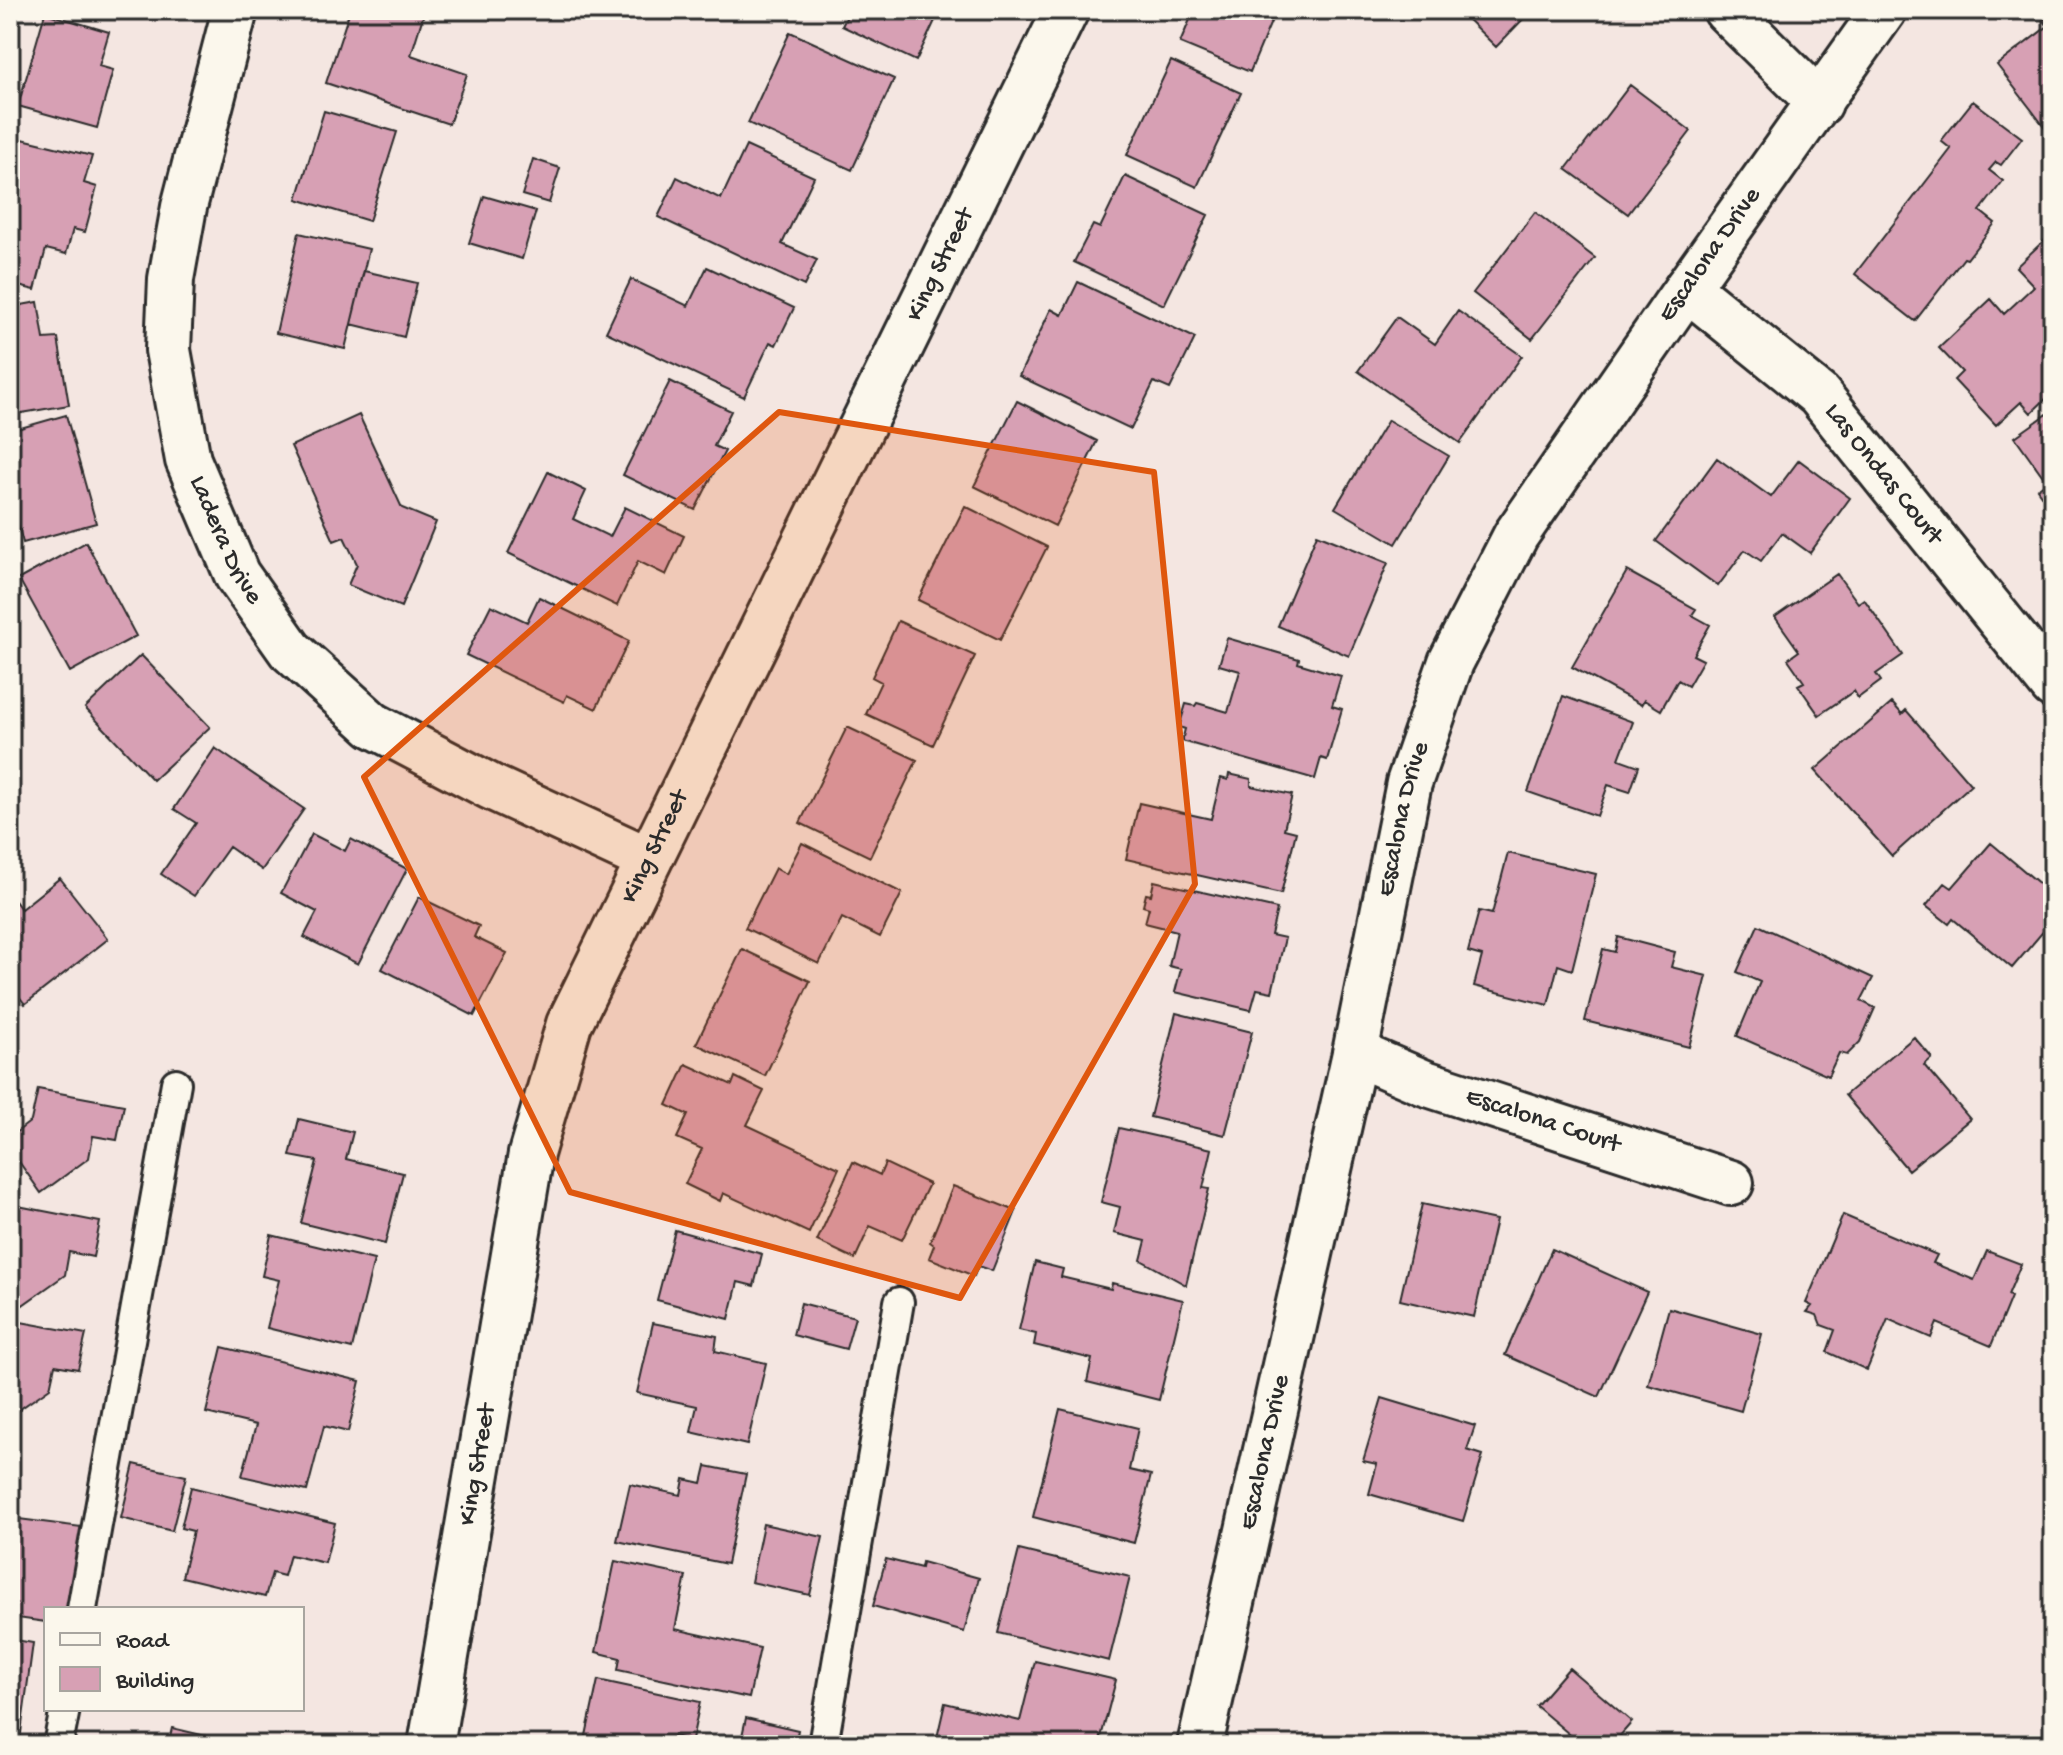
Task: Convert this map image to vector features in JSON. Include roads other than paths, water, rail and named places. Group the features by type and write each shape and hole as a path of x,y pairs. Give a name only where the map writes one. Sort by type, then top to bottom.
{"street":[{"name":"Ladera Drive","path":"235,10 184,207 171,279 168,350 188,460 237,575 290,650 373,725 491,787 649,860"},
{"name":"King Street","path":"431,1745 531,1154 569,1024 1066,10"},
{"path":"1726,10 1820,103"},
{"name":"Escalona Drive","path":"1200,1745 1355,1053 1409,783 1451,662 1516,535 1884,10"},
{"name":"Las Ondas Court","path":"1687,288 1819,395 2053,686"},
{"name":"Escalona Court","path":"1355,1053 1425,1083 1731,1183"}],"lane":[{"path":"82,1607 176,1083"},
{"path":"823,1745 899,1302"},
{"path":"58,1745 65,1711"}]}
